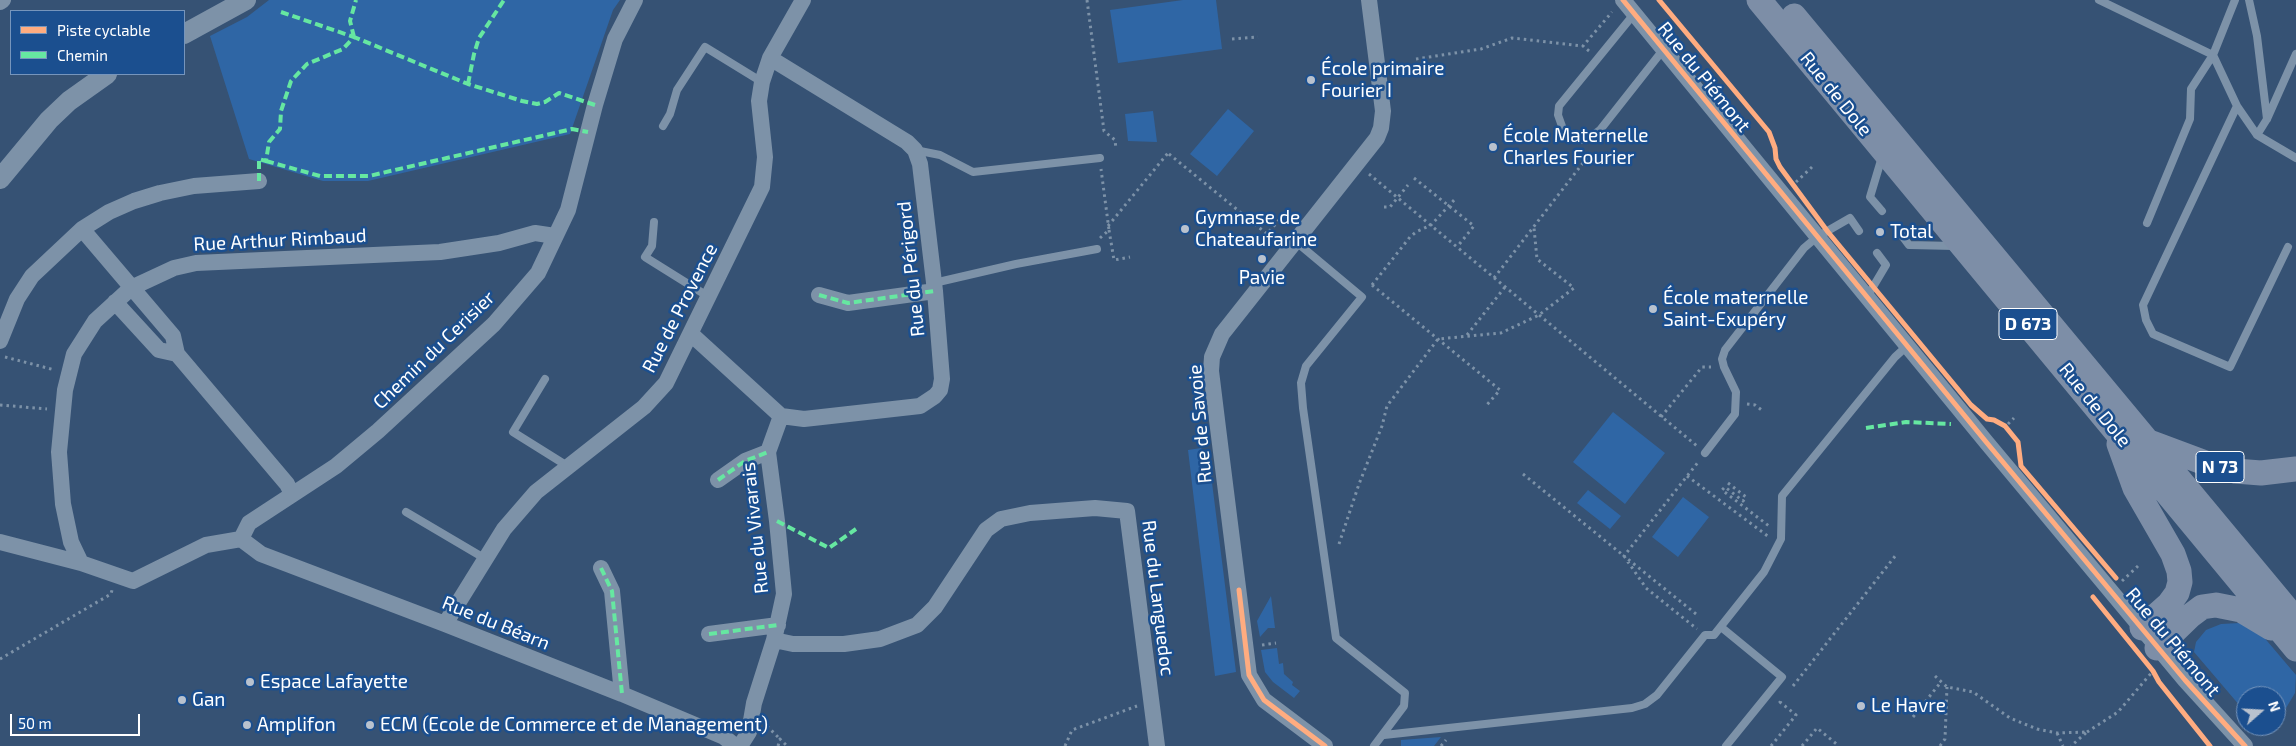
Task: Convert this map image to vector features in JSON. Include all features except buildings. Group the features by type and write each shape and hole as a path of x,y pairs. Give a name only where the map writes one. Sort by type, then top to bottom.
{"main road":[{"name":"Rue de Dole","path":"1759,0 2113,427 2293,635"},
{"name":"Rue de Dole","path":"1781,0 2148,441 2293,635"},
{"path":"2113,427 2134,488 2173,554 2179,571 2180,582 2177,593 2169,604 2142,628"},
{"name":"N 73","path":"2148,441 2216,467 2235,471 2261,472 2296,469"},
{"path":"2155,659 2190,616 2202,607 2216,604 2241,610 2293,635"}],"street":[{"path":"185,33 246,0"},
{"name":"Chemin du Cerisier","path":"241,539 249,522 336,466 364,442 494,324 538,273 568,210 595,105 615,39 627,11 635,0"},
{"name":"Rue de Provence","path":"445,624 484,558 504,529 536,492 569,468 644,407 666,383 762,187 765,157 759,101 762,82 770,58 803,0"},
{"name":"Rue de Savoie","path":"1325,746 1264,700 1249,675 1211,371 1214,352 1222,334 1288,234 1377,138 1381,128 1383,111 1370,0"},
{"name":"Rue du Piémont","path":"1618,6 1634,14 1817,238 2142,628 2155,659 2212,711 2245,746"},
{"path":"770,58 907,142 915,150"},
{"path":"0,178 49,120 69,101 106,75"},
{"name":"Rue du Périgord","path":"781,416 804,419 920,406 930,401 940,390 942,379 935,287 920,164 915,150"},
{"path":"0,341 17,299 32,276 82,229 109,212 134,201 160,193 194,186 259,181"},
{"path":"82,229 173,336 177,354 287,484 292,494"},
{"name":"Rue Arthur Rimbaud","path":"81,563 71,542 64,504 59,452 62,410 68,373 74,354 95,321 131,288 174,268 196,263 440,252 499,244 535,233 555,236"},
{"path":"820,295 848,303 935,287"},
{"path":"115,302 159,350 177,354"},
{"path":"691,334 781,416"},
{"name":"Rue du Vivarais","path":"740,746 749,732 754,702 776,632 784,594 768,452 781,416"},
{"path":"718,480 745,461 768,452"},
{"name":"Rue du Languedoc","path":"776,632 793,644 844,644 880,639 917,625 935,608 986,530 994,523 1007,517 1030,513 1095,508 1127,511 1157,746"},
{"path":"0,542 81,563 133,581 206,545 241,539"},
{"name":"Rue du Béarn","path":"241,539 261,554 622,694 724,737 735,746"},
{"path":"601,568 612,590 622,694"},
{"path":"709,634 776,632"}],"lane":[{"path":"2099,0 2213,55 2238,106 2257,134 2296,158"},
{"path":"2249,0 2257,36 2267,119"},
{"path":"2147,223 2190,119 2191,89 2213,55 2234,1"},
{"path":"1634,14 1559,106 1558,115 1563,129 1572,139 1584,140 1600,130 1663,50"},
{"path":"663,126 670,114 677,90 705,47 762,82"},
{"path":"2257,134 2267,119 2296,54"},
{"path":"2238,106 2143,305 2146,320 2153,334 2230,367 2288,248"},
{"path":"915,150 940,155 973,172 1100,158"},
{"path":"1882,211 1870,197 1884,153"},
{"path":"1705,453 1735,414 1736,392 1724,367 1722,359 1725,350 1804,248 1850,218 1860,231"},
{"path":"654,222 652,246 645,257 709,297"},
{"path":"1900,233 1909,245 1962,247"},
{"path":"1288,234 1362,297 1306,366 1301,383 1336,638 1405,693 1404,706 1374,746"},
{"path":"935,287 1016,264 1097,249"},
{"path":"1867,297 1886,265 1877,253"},
{"path":"1384,735 1632,708 1645,704 1657,695 1706,635 1714,635 1764,572 1781,539 1782,496 1907,346"},
{"path":"545,379 513,432 569,468"},
{"path":"406,512 484,558"},
{"path":"1721,627 1782,677 1726,746"}],"path":[{"path":"1087,0 1104,131 1115,140 1116,149"},
{"path":"1582,46 1618,6"},
{"path":"1232,39 1258,37"},
{"path":"1416,59 1481,49 1512,38 1582,46 1597,58"},
{"path":"1494,278 1593,151 1592,136"},
{"path":"1097,249 1098,240 1169,154 1267,234 1279,220 1288,234"},
{"path":"1100,158 1114,260 1130,258"},
{"path":"1796,182 1812,166"},
{"path":"1365,170 1705,453 1624,556"},
{"path":"1414,178 1474,226 1457,247"},
{"path":"1790,178 1799,192"},
{"path":"1384,207 1390,207 1408,185"},
{"path":"1362,297 1410,237 1431,225 1456,198"},
{"path":"1288,234 1292,221"},
{"path":"1339,544 1359,484 1382,426 1387,406 1438,339 1501,333 1539,315 1574,288 1538,258 1534,228"},
{"path":"1372,285 1500,390 1485,407"},
{"path":"1466,336 1505,287"},
{"path":"0,356 68,373"},
{"path":"1661,417 1702,366 1724,367"},
{"path":"1737,403 1755,405 1763,411"},
{"path":"0,405 62,410"},
{"path":"2008,424 2014,418"},
{"path":"2000,423 2009,431"},
{"path":"1523,474 1696,614"},
{"path":"1687,476 1769,537"},
{"path":"1728,483 1746,497 1743,501 1725,487 1722,490 1772,527"},
{"path":"1792,687 1896,555"},
{"path":"1624,556 1646,588 1706,635"},
{"path":"2116,578 2120,582 2138,566"},
{"path":"0,659 111,594 117,575"},
{"path":"1258,646 1276,643"},
{"path":"2071,746 2087,732 2118,712 2155,659"},
{"path":"1935,676 1947,688 1973,692 2010,718 2037,729 2057,733 2087,732"},
{"path":"1913,717 1940,682"},
{"path":"1940,746 1945,739 1947,688"},
{"path":"1771,746 1796,715 1780,702 1786,694"},
{"path":"1065,746 1072,730 1115,712 1141,705"},
{"path":"768,726 787,746"},
{"path":"1802,746 1817,728 1840,746"},
{"path":"2057,733 2063,746"},
{"path":"778,746 780,739"}],"shaded area":[{"path":"269,0 620,0 613,10 570,134 368,181 323,181 249,159 210,36 247,17"},
{"path":"1183,0 1216,0 1222,49 1118,63 1110,10"},
{"path":"1228,109 1254,131 1217,176 1190,154"},
{"path":"1153,111 1157,142 1128,141 1125,114"},
{"path":"1613,412 1665,453 1625,504 1573,462"},
{"path":"1201,448 1209,459 1236,672 1215,676 1188,450"},
{"path":"1588,490 1621,516 1610,529 1577,503"},
{"path":"1683,497 1709,517 1678,557 1652,537"},
{"path":"1271,596 1275,628 1268,628 1260,637 1257,621"},
{"path":"2240,623 2262,635 2296,675 2295,693 2286,708 2286,686 2236,686 2236,701 2194,652 2196,642 2206,630 2221,624"},
{"path":"1277,648 1279,664 1283,663 1284,674 1293,682 1292,685 1300,691 1294,698 1273,682 1265,672 1261,650"},
{"path":"1441,737 1434,746 1401,746 1401,740"}],"marked path":[{"path":"354,37 350,21 356,0"},
{"path":"468,84 479,38 504,0"},
{"path":"281,12 354,37"},
{"path":"259,181 259,159 266,161 269,142 280,129 281,111 291,81 307,64 343,49 354,37 468,84 522,101 537,104 545,102 559,93 595,105"},
{"path":"266,161 320,176 369,176 572,129 588,132"},
{"path":"819,295 848,303 935,291"},
{"path":"1866,428 1906,422 1951,424"},
{"path":"718,480 745,461 768,452"},
{"path":"777,521 829,548 856,529"},
{"path":"601,568 612,591 622,694"},
{"path":"709,634 778,625"}],"cycle path":[{"path":"1623,0 1987,443 2185,680 2245,746"},
{"path":"1659,0 1769,132 1780,167 1828,232 1971,405 1987,419 1994,420 2005,426 2018,442 2021,466 2116,578"},
{"path":"1239,590 1249,675 1264,700 1325,746"},
{"path":"2093,597 2210,746"}],"place":[{"name":"École primaire Fourier I","path":"1311,80"},
{"name":"École Maternelle Charles Fourier","path":"1493,147"},
{"name":"Gymnase de Chateaufarine","path":"1185,229"},
{"name":"Total","path":"1880,232"},
{"name":"Pavie","path":"1262,259"},
{"name":"École maternelle Saint-Exupéry","path":"1653,309"},
{"name":"Espace Lafayette","path":"250,682"},
{"name":"Gan","path":"182,700"},
{"name":"Le Havre","path":"1861,706"},
{"name":"Amplifon","path":"247,725"},
{"name":"ECM (Ecole de Commerce et de Management)","path":"370,725"}]}
